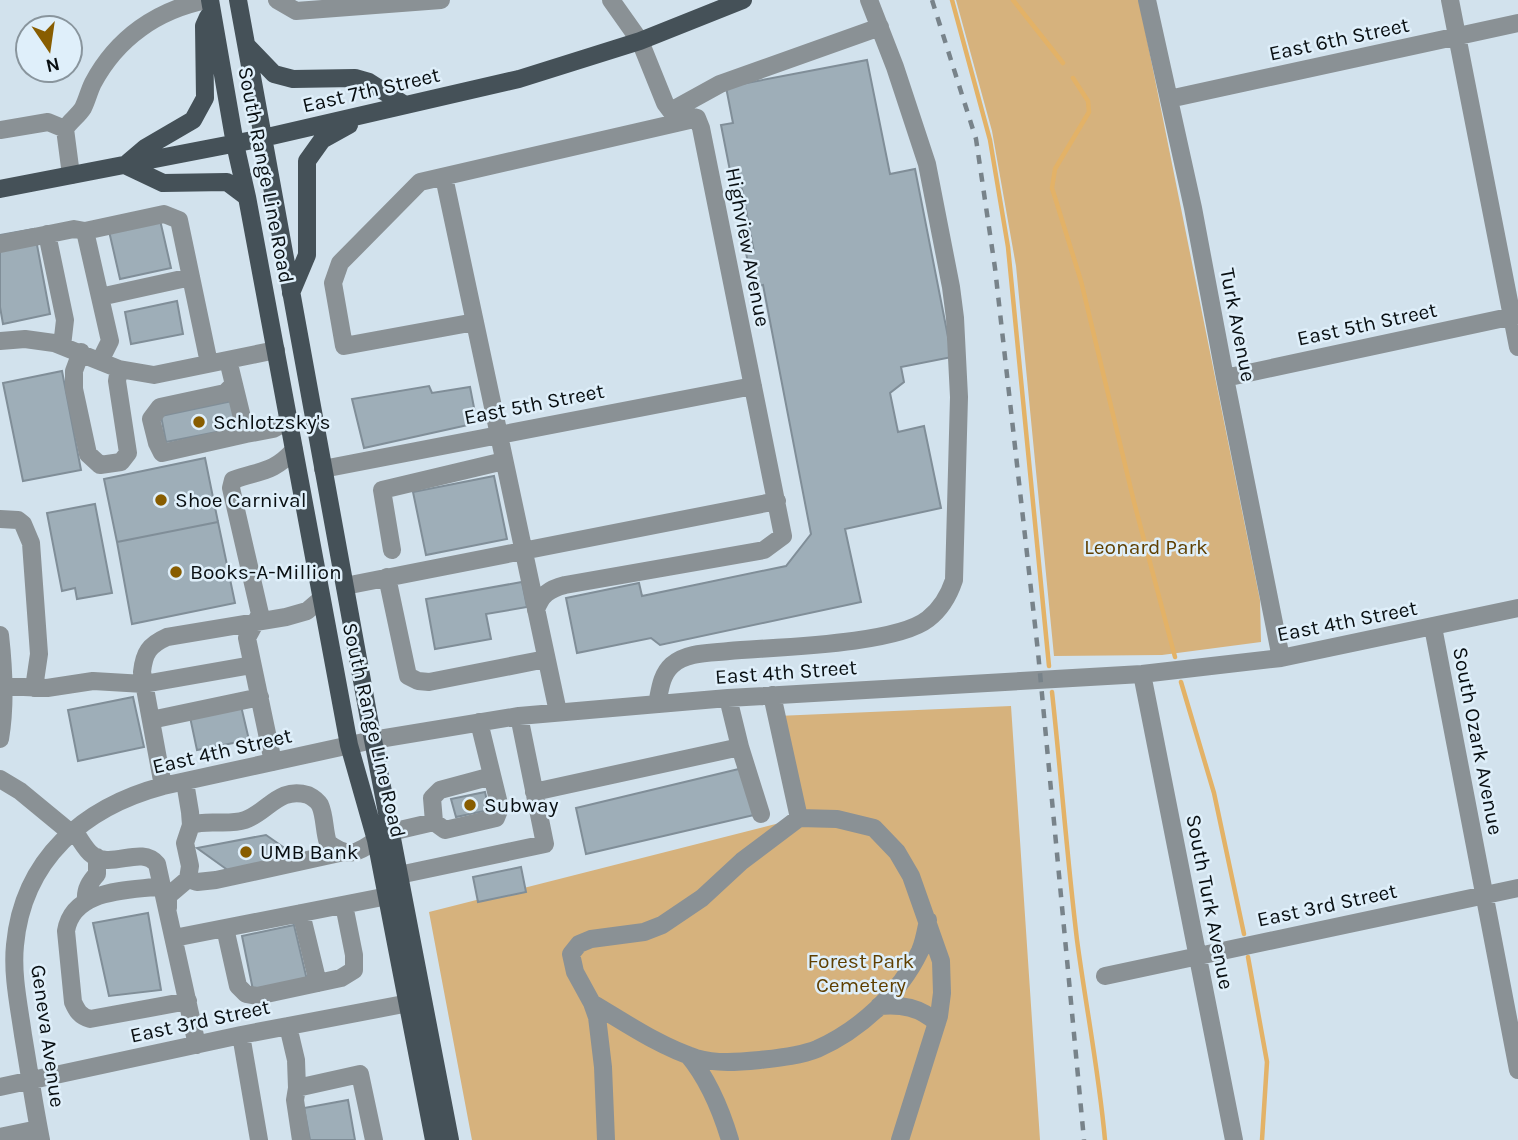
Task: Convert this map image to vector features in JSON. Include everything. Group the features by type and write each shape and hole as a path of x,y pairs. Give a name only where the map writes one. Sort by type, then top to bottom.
{"main road":[{"name":"South Range Line Road","path":"238,0 373,740 388,896 434,1140"},
{"name":"East 7th Street","path":"0,189 235,144 519,79 640,41 742,0"},
{"name":"South Range Line Road","path":"210,3 349,745 399,875 450,1140"},
{"path":"210,3 204,26 205,98 193,120 145,148 125,165 163,183 227,182 247,197"},
{"path":"246,46 274,74 293,79 355,78 369,82 405,105"},
{"path":"291,293 307,255 307,161 322,140 366,116"}],"street":[{"path":"277,0 296,11 441,0"},
{"path":"611,0 640,41 665,103 671,111 697,118"},
{"path":"657,704 665,673 683,658 894,634 927,620 948,596 954,580 959,397 954,308 927,164 869,0"},
{"name":"Turk Avenue","path":"1147,0 1194,208 1281,658"},
{"path":"1450,0 1515,315 1518,347"},
{"path":"71,175 65,129 82,110 94,82 116,48 152,19 184,6 210,3"},
{"name":"East 6th Street","path":"1169,99 1518,23"},
{"path":"671,111 720,84 880,27"},
{"path":"475,322 344,346 333,282 340,263 420,183 697,118"},
{"name":"Highview Avenue","path":"536,610 540,598 553,588 764,550 783,536 697,118"},
{"path":"0,130 48,122 65,129"},
{"path":"444,177 558,712"},
{"path":"0,244 75,229 85,231 164,214 179,220 209,363"},
{"path":"85,231 110,341 100,361"},
{"path":"47,234 65,320 62,346"},
{"path":"100,297 191,277"},
{"name":"East 5th Street","path":"1225,378 1515,315"},
{"path":"0,341 25,339 62,346 119,369 154,375 276,350"},
{"path":"81,352 74,371 74,389 88,454 100,465 121,463 128,453 117,381 119,369"},
{"path":"228,360 246,434"},
{"path":"233,385 225,393 160,407 151,419 156,443 162,453 273,429 288,421"},
{"name":"East 5th Street","path":"323,469 753,386"},
{"path":"273,762 247,638 260,614 231,488 233,480 271,470 282,464 294,450"},
{"path":"392,550 382,490 504,461"},
{"path":"345,586 777,501"},
{"path":"0,519 18,520 23,524 31,543 39,654 34,688"},
{"path":"387,577 408,676 429,682 546,659"},
{"path":"163,786 142,672 144,655 153,643 167,637 255,623 307,611 321,599"},
{"name":"East 4th Street","path":"72,832 97,812 163,786 373,740 479,722 558,712 728,698 1142,674 1281,658 1518,608"},
{"name":"South Ozark Avenue","path":"1433,627 1518,1070"},
{"path":"0,635 1,732"},
{"path":"2,686 34,688 93,681 144,684 253,664"},
{"name":"South Turk Avenue","path":"1142,674 1234,1140"},
{"path":"772,695 799,817"},
{"path":"150,720 260,697"},
{"path":"728,698 761,814"},
{"path":"399,875 545,844 519,716"},
{"path":"479,722 500,808 496,818 445,830 434,822 432,798 440,790 492,776"},
{"path":"534,792 740,747"},
{"path":"0,779 20,791 72,832 92,855 114,861 144,856 152,858 157,864 197,1045"},
{"path":"168,912 168,896 188,879 190,866 186,843 191,825 185,782"},
{"path":"191,825 199,822 221,824 244,820 277,798 298,793 312,797 320,805 328,843 352,854 365,849 383,836 434,822"},
{"path":"606,1140 603,1067 597,1017 575,972 570,954 579,944 591,939 644,932 662,925 702,898 742,861 799,817 837,819 874,828 897,852 911,876 941,961 942,993 937,1023 900,1140"},
{"name":"Geneva Avenue","path":"39,1134 15,984 14,947 29,885 49,856 72,832"},
{"path":"188,879 197,882 216,880 344,852"},
{"path":"86,900 90,882 97,874 97,857"},
{"path":"162,887 103,895 86,900 76,909 68,921 66,931 73,1002 76,1010 83,1017 90,1019 188,1001"},
{"name":"East 3rd Street","path":"1105,976 1518,888"},
{"path":"174,938 388,896"},
{"path":"226,928 239,986 246,995 257,996 341,978 354,970 354,955 344,905"},
{"path":"301,913 317,983"},
{"path":"592,1003 670,1048 698,1059 727,1063 786,1057 815,1050 847,1034 879,1006 909,971 921,948 928,920"},
{"name":"East 3rd Street","path":"0,1087 242,1035 409,1003"},
{"path":"879,1006 913,1008 929,1015 937,1023"},
{"path":"288,1026 296,1060 295,1100 301,1140"},
{"path":"242,1035 259,1140"},
{"path":"688,1055 700,1069 730,1140"},
{"path":"297,1088 360,1074 374,1140"},
{"path":"0,1137 39,1134"}],"green space":[{"name":"Leonard Park","path":"956,0 1139,0 1260,600 1261,642 1162,655 1054,656 1016,266 992,131"},
{"name":"Forest Park Cemetery","path":"1011,706 1040,1140 472,1140 429,912 799,818 777,716"}],"building":[{"path":"867,60 890,174 915,169 952,357 901,367 904,382 890,393 898,432 924,426 941,508 845,529 861,602 660,645 651,638 577,653 566,598 639,583 642,596 786,566 811,534 763,285 753,287 746,253 754,252 742,189 734,191 721,125 733,123 726,87"},
{"path":"160,220 171,268 120,279 109,231"},
{"path":"34,229 50,314 3,324 0,307 0,235"},
{"path":"177,301 183,334 131,344 125,312"},
{"path":"62,371 81,470 23,481 3,383"},
{"path":"429,386 432,393 470,387 477,423 364,448 352,399"},
{"name":"Schlotzsky's","path":"232,401 237,428 166,442 161,416"},
{"name":"Shoe Carnival","path":"205,458 218,522 117,542 104,479"},
{"path":"494,476 507,539 426,555 413,492"},
{"path":"95,504 112,593 77,599 75,588 62,591 47,513"},
{"name":"Books-A-Million","path":"218,522 235,603 132,624 117,542"},
{"path":"522,582 527,607 486,614 491,639 435,649 426,599"},
{"path":"133,697 144,747 78,761 68,710"},
{"path":"241,706 249,740 197,750 190,717"},
{"path":"743,768 754,815 586,854 576,808"},
{"name":"Subway","path":"485,792 489,810 456,817 451,799"},
{"name":"UMB Bank","path":"266,835 296,856 229,871 197,848"},
{"path":"521,867 526,892 478,902 473,877"},
{"path":"148,913 161,990 109,996 93,923"},
{"path":"294,925 307,980 253,990 242,936"},
{"path":"348,1100 355,1140 310,1140 304,1108"}],"waterway":[{"path":"952,0 990,140 1008,247 1049,666"},
{"path":"1013,0 1063,63"},
{"path":"1073,78 1088,101 1089,112 1055,169 1052,188 1081,281 1134,502 1175,657"},
{"path":"1181,682 1214,793 1244,934"},
{"path":"1052,692 1077,940 1105,1140"},
{"path":"1248,957 1267,1062 1262,1140"}],"railway":[{"path":"932,0 976,139 995,268 1038,652 1084,1140"}],"place":[{"name":"Schlotzsky's","path":"199,422"},
{"name":"Shoe Carnival","path":"161,500"},
{"name":"Books-A-Million","path":"176,572"},
{"name":"Subway","path":"470,805"},
{"name":"UMB Bank","path":"246,852"}]}
